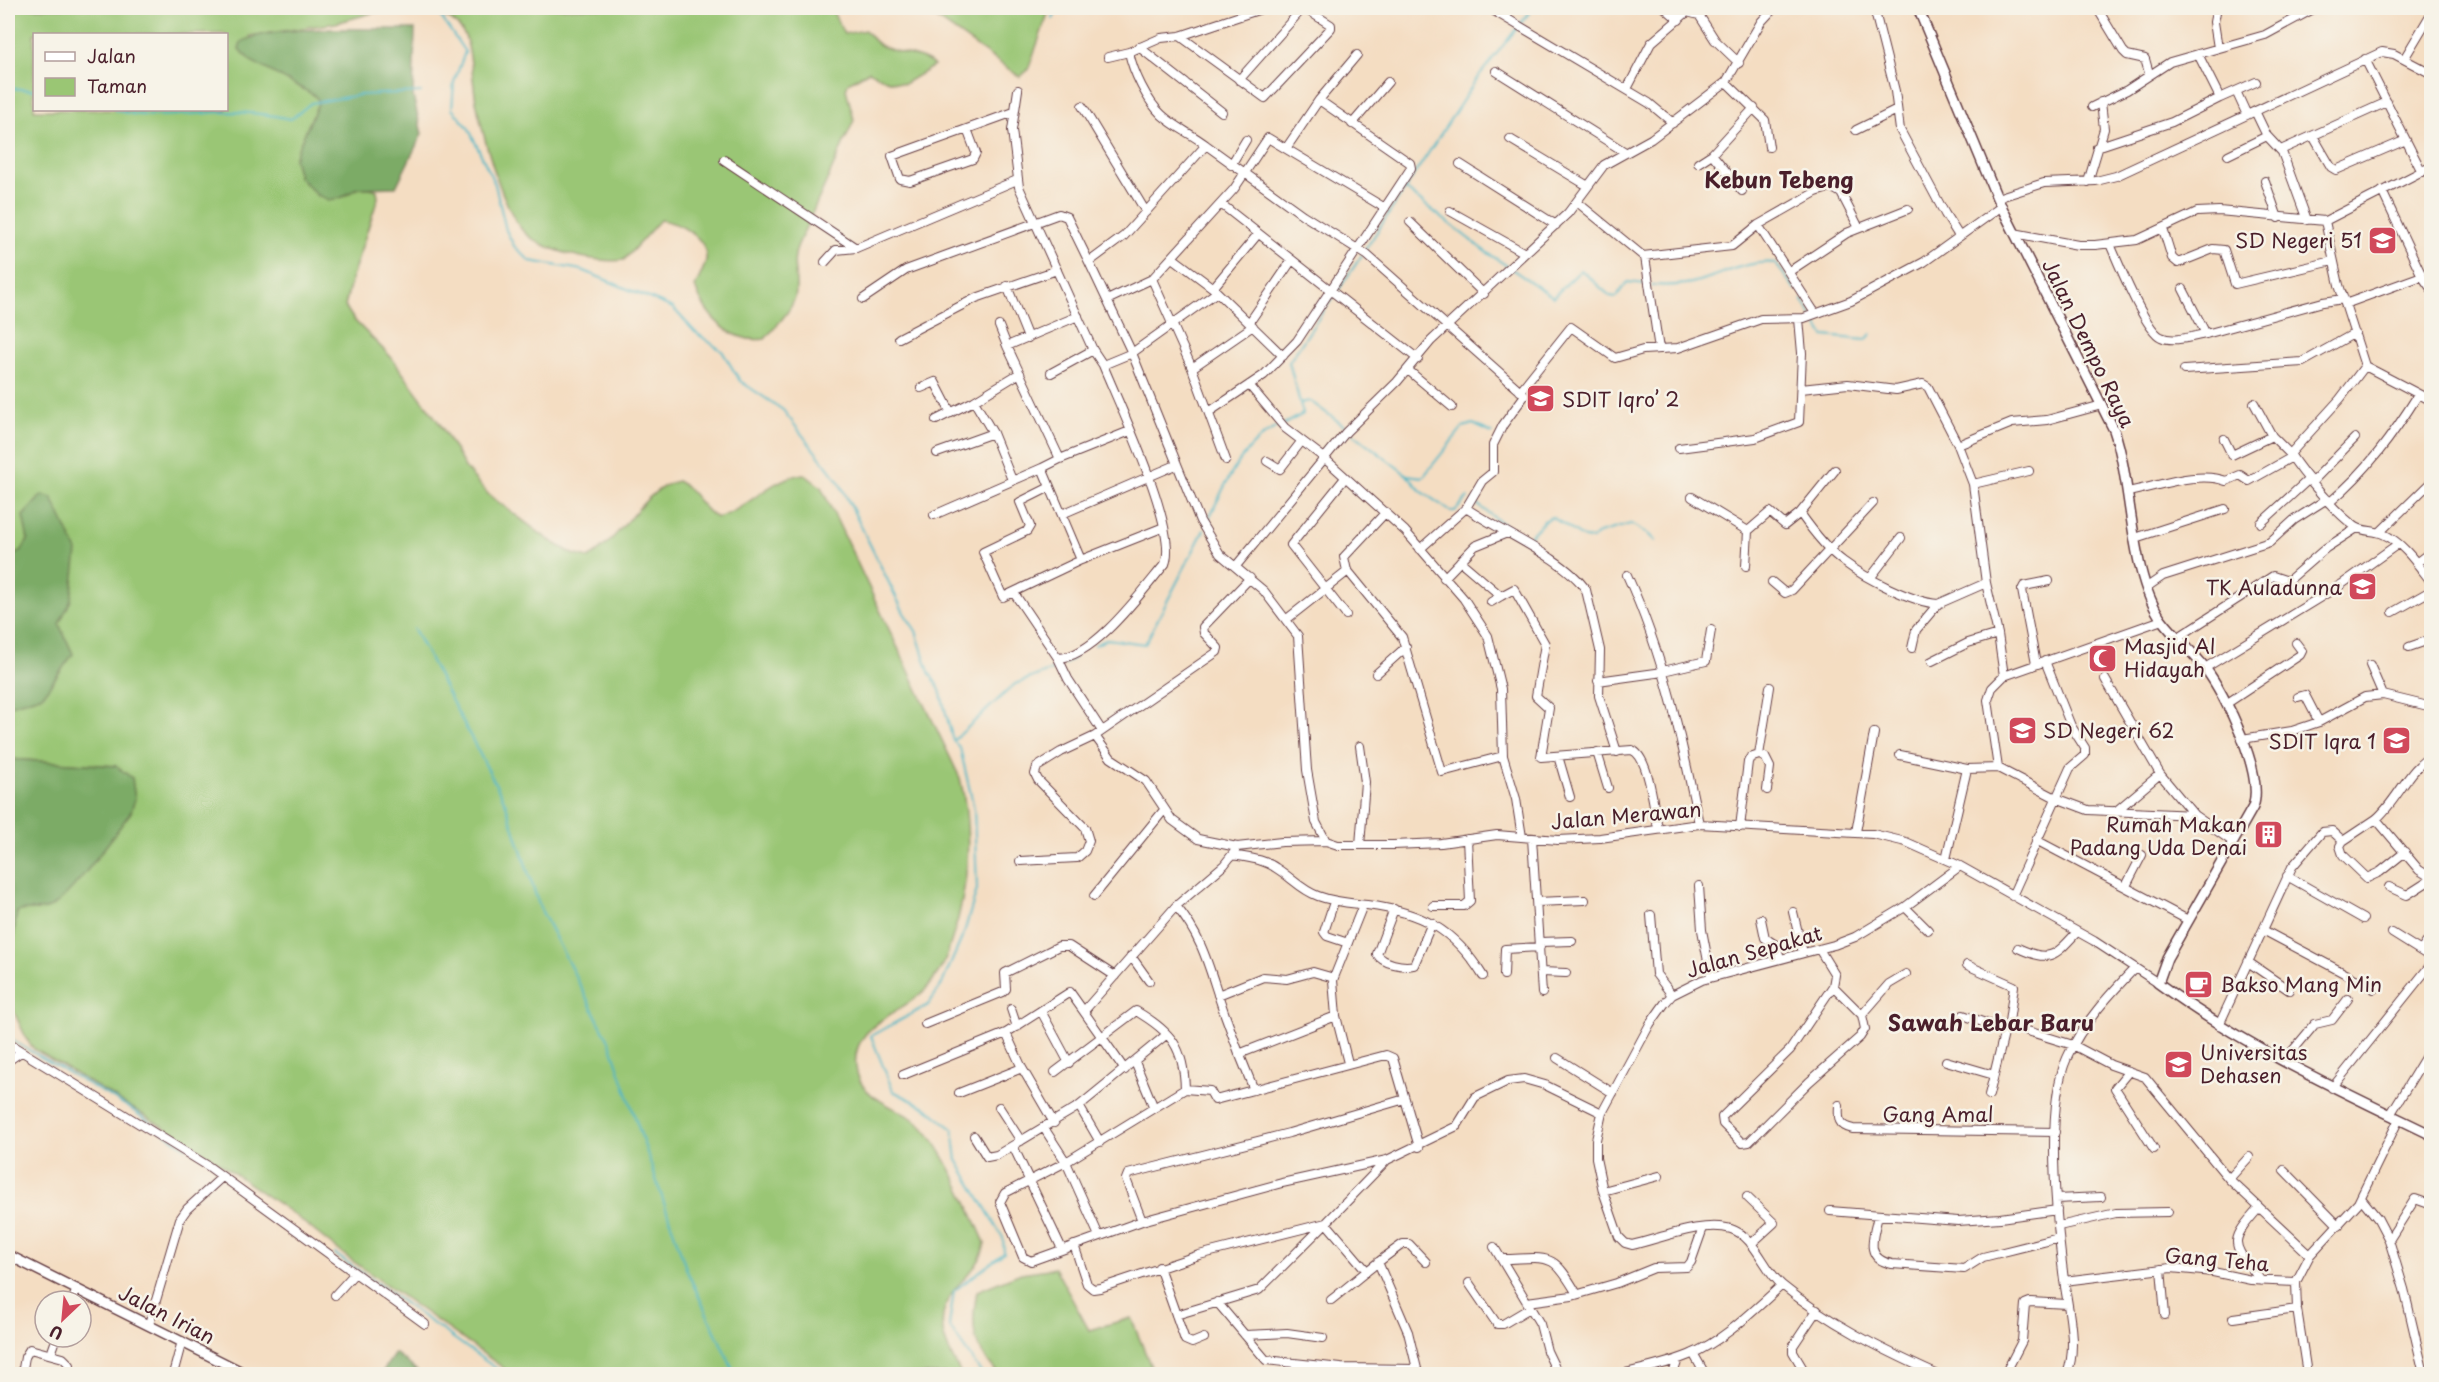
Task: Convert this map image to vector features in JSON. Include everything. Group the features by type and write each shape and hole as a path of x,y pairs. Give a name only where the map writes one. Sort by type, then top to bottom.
{"main road":[{"name":"Jalan Dempo Raya","path":"1918,8 1999,202 2102,405 2121,450 2135,537 2147,587 2162,620 2205,668 2226,704 2242,739 2256,791 2253,807 2167,958 2158,983"},
{"path":"2158,983 2219,1025 2332,1088 2432,1135"},
{"name":"Jalan Irian","path":"8,1255 77,1289"},
{"name":"Jalan Irian","path":"93,1297 246,1374"}],"street":[{"path":"1108,57 1129,52 1161,38 1180,36 1264,8"},
{"path":"1180,36 1239,80 1265,98 1331,28 1331,25 1304,8 1239,80"},
{"path":"1489,8 1517,27 1627,89 1649,103 1672,123"},
{"path":"1665,8 1679,20"},
{"path":"1236,567 1348,429 1408,370 1448,326 1556,225 1577,202 1604,165 1651,139 1726,82 1761,22 1774,8"},
{"path":"1875,8 1895,91 1900,130 1959,236"},
{"path":"2097,8 2123,51 2127,55 2145,58 2150,73"},
{"path":"2092,107 2127,90 2169,62 2265,35 2315,8"},
{"path":"1627,89 1652,43 1687,12 1696,13 1715,40 1739,63"},
{"path":"2216,12 2214,22 2218,48"},
{"path":"2404,59 2432,12"},
{"path":"1139,47 1222,112"},
{"path":"1520,391 1571,327 1615,358 1643,350 1685,346 1761,319 1802,319 1866,293 1924,262 1999,202 2044,183 2105,180 2137,168 2365,59 2387,51 2432,74"},
{"path":"1129,52 1131,63 1154,106 1163,116 1231,165 1361,252 1525,395 1503,425 1493,445 1493,472 1482,481 1467,507 1420,549"},
{"path":"2198,54 2220,98"},
{"path":"1287,147 1320,100 1357,55"},
{"path":"2365,59 2422,172"},
{"path":"1496,71 1625,152"},
{"path":"1352,124 1388,82"},
{"path":"1726,82 1767,123 1769,147"},
{"path":"2097,147 2172,123 2256,82"},
{"path":"1018,90 1012,130 1017,180 1035,225 1058,270 1093,350 1103,365 1150,478 1164,527 1167,557 1165,564 1110,628 1061,664"},
{"path":"2236,91 2247,115"},
{"path":"1209,412 1249,385 1283,356 1361,252 1411,165 1320,100"},
{"path":"2088,182 2104,126 2101,102"},
{"path":"2282,152 2387,102"},
{"path":"1082,106 1146,212"},
{"path":"1698,163 1712,154 1754,108"},
{"path":"1856,130 1897,110"},
{"path":"2255,111 2267,136 2282,152 2307,220"},
{"path":"967,129 975,153 973,159 910,181 900,179 892,156 1014,112"},
{"path":"2228,154 2267,136"},
{"path":"2313,136 2331,167 2336,170 2406,140"},
{"path":"1107,300 1152,279 1173,258 1221,204 1245,173 1265,140 1274,139 1385,208"},
{"path":"1510,139 1588,186"},
{"path":"1231,165 1246,140"},
{"path":"1089,262 1124,236 1206,146"},
{"path":"1712,154 1742,191"},
{"path":"724,160 856,248"},
{"path":"1460,164 1556,225"},
{"path":"2014,233 2078,245 2110,244 2137,240 2197,212 2325,221 2432,166"},
{"path":"825,262 836,250 856,248 1017,180"},
{"path":"2265,181 2278,218"},
{"path":"1577,202 1632,249 1645,257 1732,246 1750,234 1758,225 1816,192 1831,188 1841,193 1859,228"},
{"path":"2382,191 2422,276 2432,290"},
{"path":"1221,204 1418,359"},
{"path":"1790,271 1847,233 1908,209"},
{"path":"1449,211 1525,253"},
{"path":"863,299 906,270 1063,214 1089,262 1132,353 1200,521 1220,554 1250,578 1287,619 1299,639 1307,770 1316,822 1326,841"},
{"path":"2325,221 2332,261 2365,366 2432,401"},
{"path":"1410,222 1484,294"},
{"path":"1758,225 1790,271 1814,313"},
{"path":"2163,229 2172,258 2178,263 2213,249 2224,250 2235,284 2332,261"},
{"path":"1103,365 1132,353 1173,326 1215,290 1258,234"},
{"path":"2110,244 2154,333 2169,339 2206,334 2323,302 2344,301 2422,276"},
{"path":"1645,257 1659,349"},
{"path":"1173,258 1215,290 1283,356"},
{"path":"1192,368 1251,324 1292,260"},
{"path":"899,338 976,298 1058,270"},
{"path":"1152,279 1192,368 1226,460"},
{"path":"1007,286 1028,338"},
{"path":"2183,289 2206,334"},
{"path":"1007,346 1078,316"},
{"path":"1680,448 1755,438 1794,425 1801,418 1802,319"},
{"path":"999,326 1060,459"},
{"path":"2184,370 2303,362 2355,333"},
{"path":"1051,373 1093,350"},
{"path":"2127,492 2217,477 2226,481 2240,475 2249,481 2291,455 2340,399 2365,366"},
{"path":"1408,370 1452,407"},
{"path":"936,420 974,401 1020,373"},
{"path":"921,388 935,382 951,413"},
{"path":"1801,388 1848,384 1896,390 1926,385 1958,445 1973,483 1986,583 1998,634 2004,676"},
{"path":"1249,385 1285,428 1323,457 1386,512 1464,599 1490,642 1502,689 1503,756 1516,799 1522,837"},
{"path":"2147,587 2163,576 2270,543 2294,520 2351,485 2388,443 2418,395"},
{"path":"974,401 993,433 1012,480"},
{"path":"2254,403 2272,436 2329,500 2357,528 2380,532 2398,544 2432,583"},
{"path":"1958,445 2012,423 2064,417 2102,405"},
{"path":"934,514 1130,431"},
{"path":"937,453 993,433"},
{"path":"2224,439 2232,455 2272,436"},
{"path":"2261,524 2355,438"},
{"path":"1267,461 1280,469 1301,442"},
{"path":"1062,514 1176,465"},
{"path":"1042,468 1081,560"},
{"path":"1746,566 1748,531 1770,512 1785,525 1800,513 1835,470"},
{"path":"1973,483 2029,471"},
{"path":"1345,478 1291,545 1324,590 1346,615"},
{"path":"2380,532 2428,485"},
{"path":"1050,487 1020,502 1029,529 983,552 1002,596 1007,597 1081,560 1164,527"},
{"path":"1692,497 1748,531"},
{"path":"1772,582 1788,593 1873,503"},
{"path":"1467,507 1567,571 1586,590 1600,650 1598,681 1600,700 1617,752"},
{"path":"2135,537 2225,509"},
{"path":"1386,512 1345,555 1343,561 1347,571 1393,624 1406,646 1442,772 1503,756"},
{"path":"1800,513 1843,562 1907,595 1938,604"},
{"path":"2177,638 2273,576 2288,580 2326,548 2357,528"},
{"path":"1444,578 1479,543 1507,533"},
{"path":"1871,577 1901,538"},
{"path":"2205,668 2342,584 2398,544"},
{"path":"2416,563 2432,551"},
{"path":"1461,561 1501,596"},
{"path":"1287,619 1347,571"},
{"path":"1627,575 1649,624 1663,671 1685,755 1699,824"},
{"path":"1020,861 1077,858 1085,851 1089,839 1085,828 1038,780 1035,772 1038,765 1099,734 1217,652 1218,648 1203,627 1250,578"},
{"path":"2036,664 2022,590 2024,586 2049,581"},
{"path":"1912,648 1916,630 1938,604 1986,583"},
{"path":"1491,602 1514,589 1544,639 1545,651 1536,696 1549,708 1540,755 1545,759 1632,750 1642,757 1658,828"},
{"path":"2393,612 2432,590"},
{"path":"1014,593 1061,664 1111,758 1146,781 1164,810 1182,828 1198,839 1268,863 1310,893 1334,902 1394,909 1418,915 1432,923 1465,950 1483,976"},
{"path":"1998,768 1988,700 1992,688 2004,676 2162,620"},
{"path":"1598,681 1663,671 1706,661 1712,630"},
{"path":"1932,661 1968,643 1998,634"},
{"path":"2409,647 2432,639"},
{"path":"2226,704 2300,655 2302,651 2296,643"},
{"path":"1376,675 1406,646"},
{"path":"2012,896 2070,768 2085,755 2085,748 2072,726 2045,661"},
{"path":"2370,665 2383,695"},
{"path":"2104,679 2160,774 2194,815 2233,842"},
{"path":"1759,755 1770,687"},
{"path":"2298,697 2305,695 2319,722"},
{"path":"2242,739 2292,731 2319,722 2365,697 2383,695 2432,707"},
{"path":"1856,832 1874,733"},
{"path":"1360,746 1365,782 1360,845"},
{"path":"1597,752 1608,788"},
{"path":"1740,827 1750,758 1759,755 1765,757 1769,763 1767,790"},
{"path":"1900,755 1966,769 1998,768 2056,798 2088,810 2194,815"},
{"path":"1558,756 1570,797"},
{"path":"2404,852 2380,872 2367,878 2342,853 2340,848 2343,841 2376,819 2389,807 2420,765 2432,756"},
{"path":"1946,859 1966,769"},
{"path":"2115,812 2160,774"},
{"path":"1094,896 1164,810"},
{"path":"2376,819 2419,870 2432,879 2408,895 2389,887"},
{"name":"Jalan Merawan","path":"1235,851 1282,842 1326,841 1338,845 1420,845 1497,835 1532,838 1600,838 1699,824 1856,832 1906,842 1946,859 2077,932 2158,983"},
{"path":"2219,1025 2287,876 2301,854 2322,832 2332,831 2343,841"},
{"path":"1532,838 1542,993"},
{"path":"1433,906 1464,906 1470,901 1467,839"},
{"path":"2036,840 2188,920"},
{"path":"1084,1011 1176,906 1210,878 1235,851"},
{"path":"2126,886 2142,855"},
{"name":"Jalan Sepakat","path":"1936,1374 1839,1325 1817,1310 1782,1285 1751,1244 1731,1229 1703,1228 1632,1245 1625,1243 1619,1237 1603,1191 1596,1158 1602,1113 1650,1024 1672,995 1711,977 1820,949 1856,937 1905,907 1960,866"},
{"path":"2287,876 2363,919"},
{"path":"1699,886 1702,930 1711,977"},
{"path":"1537,902 1585,900"},
{"path":"1334,902 1324,932 1327,936 1348,943"},
{"path":"1348,1063 1336,1016 1334,978 1363,905"},
{"path":"1176,906 1196,931 1254,1090"},
{"path":"1905,907 1928,930"},
{"path":"1394,909 1377,951 1377,955 1382,960 1404,966 1414,965 1432,923"},
{"path":"1793,912 1803,953"},
{"path":"1651,915 1656,974 1672,995"},
{"path":"1761,919 1766,939 1775,944 1780,958"},
{"path":"2263,930 2374,988"},
{"path":"2018,948 2038,956 2050,956 2059,951 2077,932"},
{"path":"2392,933 2432,958"},
{"path":"2421,951 2432,934"},
{"path":"1504,975 1505,949 1572,941"},
{"path":"925,1024 1003,992 1006,990 1005,973 1059,946 1073,949 1115,976"},
{"path":"1820,949 1835,975 1833,986 1790,1050 1722,1117 1722,1123 1738,1140 1749,1142 1809,1082 1862,1035 1864,1029 1862,1015 1833,986"},
{"path":"1131,956 1149,981"},
{"path":"2248,962 2289,990"},
{"path":"2332,1088 2432,963"},
{"path":"1968,965 2014,986 2007,1029 1989,1095"},
{"path":"2067,1374 2071,1357 2056,1199 2055,1132 2059,1080 2073,1044 2101,1006 2135,968"},
{"path":"1218,995 1267,976 1287,979 1313,972 1334,978"},
{"path":"1541,972 1566,973"},
{"path":"1862,1015 1884,989 1906,974"},
{"path":"903,1075 1006,1033 1070,992 1100,1038 1125,1070"},
{"path":"2284,1061 2313,1025 2332,1020 2348,999"},
{"path":"1011,1010 1017,1027"},
{"path":"1041,1011 1069,1063"},
{"path":"1056,1072 1136,1011 1177,1046 1182,1056 1185,1089"},
{"path":"1963,1015 2007,1029 2018,1028 2073,1044 2151,1082 2229,1179 2310,1255"},
{"path":"1239,1054 1336,1016"},
{"path":"1006,1033 1022,1068 1054,1123"},
{"path":"974,1136 989,1158 1013,1146 1079,1106 1166,1035"},
{"path":"8,1043 222,1177 425,1324"},
{"path":"2307,1374 2297,1309 2296,1282 2310,1255 2339,1226 2361,1198 2394,1117 2432,1046"},
{"path":"8,1061 21,1052"},
{"path":"1419,1147 1392,1056 1348,1063 1214,1100 1210,1091 1185,1089 1066,1162 1005,1193 1001,1199 1023,1257 1031,1261 1142,1221 1282,1183 1387,1160 1419,1147 1459,1125 1477,1096 1516,1080 1545,1085 1602,1113"},
{"path":"1557,1058 1613,1092"},
{"path":"1946,1061 1994,1075"},
{"path":"1135,1062 1154,1108"},
{"path":"959,1093 1022,1068"},
{"path":"2129,1071 2115,1088 2154,1149"},
{"path":"1142,1221 1126,1179 1128,1174 1289,1133 1405,1099"},
{"name":"Gang Amal","path":"1839,1105 1839,1121 1842,1126 1852,1129 2055,1132"},
{"path":"1079,1106 1100,1142"},
{"path":"999,1107 1021,1141"},
{"path":"1044,1128 1066,1162 1099,1236"},
{"path":"1013,1146 1062,1249"},
{"path":"2229,1179 2249,1156"},
{"path":"1176,1315 1259,1290 1387,1160"},
{"path":"2284,1170 2339,1226"},
{"path":"1603,1191 1659,1176"},
{"path":"149,1324 180,1220 187,1209 222,1177"},
{"path":"1747,1197 1774,1222 1751,1244"},
{"path":"2056,1199 2101,1197"},
{"path":"2361,1198 2384,1228 2389,1240 2404,1288 2424,1374"},
{"path":"2389,1240 2415,1199 2432,1205"},
{"path":"2259,1208 2238,1233 2236,1241 2241,1254 2261,1281"},
{"path":"1830,1211 1878,1216 1974,1220 2057,1210"},
{"path":"2059,1226 2116,1213 2168,1212"},
{"path":"1878,1216 1872,1245 1873,1252 1881,1261 1892,1264 1964,1269 1987,1256 2059,1238"},
{"path":"1074,1245 1087,1284 1093,1289 1159,1267 1293,1229 1326,1223"},
{"path":"1326,1223 1366,1270"},
{"path":"1469,1283 1497,1324 1503,1324 1528,1305 1617,1283 1649,1269 1687,1267 1691,1262 1703,1228"},
{"path":"1331,1300 1348,1288 1366,1270 1405,1243 1426,1262"},
{"path":"1494,1246 1540,1324 1546,1351 1558,1374"},
{"path":"1503,1259 1554,1260 1562,1268 1577,1294"},
{"path":"1217,1302 1266,1360 1341,1371 1418,1372 1407,1332 1378,1262"},
{"path":"1159,1267 1187,1342 1192,1343 1204,1338"},
{"path":"2162,1269 2165,1315"},
{"name":"Gang Teha","path":"2064,1281 2162,1269 2194,1270 2261,1281 2296,1282"},
{"path":"335,1295 355,1273"},
{"path":"1621,1374 1693,1353 1731,1330 1782,1285"},
{"path":"2005,1374 2022,1341 2025,1304 2030,1302 2067,1304"},
{"path":"2233,1318 2297,1309"},
{"path":"1806,1374 1794,1354 1793,1346 1817,1310"},
{"path":"1245,1335 1287,1333 1323,1338"},
{"path":"173,1374 182,1341"},
{"path":"22,1374 29,1349 68,1361 69,1374"},
{"path":"51,1354 53,1349"},
{"path":"1693,1353 1705,1374"},
{"path":"1673,1374 1678,1359"}],"green space":[{"path":"8,8 390,8 336,23 250,36 291,82 315,95 319,101 294,158 343,197 359,189 377,190 378,198 345,306 354,320 391,357 440,424 466,469 489,495 549,540 573,554 588,558 600,550 653,494 677,481 717,518 739,508 780,481 804,474 821,487 960,778 967,818 967,859 958,920 946,959 924,991 877,1023 867,1033 859,1044 856,1057 857,1073 866,1090 916,1121 936,1144 955,1178 985,1243 982,1255 952,1294 943,1316 945,1338 961,1374 512,1374 347,1257 293,1214 190,1143 34,1049 27,1040 10,1003 8,989 13,926 17,912 26,908 37,908 65,894 131,812 116,766 8,759"},
{"path":"428,8 835,8 834,14 844,34 865,30 874,41 888,49 924,59 934,66 904,84 886,80 869,71 848,83 846,89 854,120 797,247 794,259 796,284 793,303 765,339 753,339 731,333 713,318 706,308 695,287 706,260 706,252 697,238 683,227 660,220 624,260 612,261 567,254 527,235 519,226 505,199 493,165 476,101 470,56 464,34 453,21"},
{"path":"922,8 1050,8 1028,70 1020,77"},
{"path":"415,29 413,96 422,134 396,187 357,188 343,197 329,200 317,195 299,177 294,158 319,101 314,95 251,61 239,49 241,42 256,36 299,30"},
{"path":"42,495 52,498 77,551 71,600 59,624 73,654 43,695 8,706 8,559 22,550 28,540 23,516"},
{"path":"8,759 116,766 132,778 135,799 131,812 92,864 58,902 41,910 17,912 8,983"},
{"path":"1055,1268 1089,1330 1131,1318 1154,1374 999,1374 983,1355 975,1336 974,1316 977,1291 1021,1273"},
{"path":"395,1353 421,1374 381,1374"}],"waterway":[{"path":"435,8 465,52 454,82 452,109 468,127 495,184 506,230 514,246 530,261 582,270 673,308 695,332 722,351 740,381 783,410 839,482 904,613 916,631 929,672 940,690 953,741 960,748 974,808 977,889 964,933 941,986 928,1005 871,1036 893,1091 925,1107 953,1129 957,1160 1003,1238 1004,1253 954,1291 949,1326 982,1374"},
{"path":"1053,19 1058,8"},
{"path":"1365,250 1478,77 1533,8"},
{"path":"8,88 33,90"},
{"path":"120,111 157,116 242,112 291,119 311,103 360,95 421,92"},
{"path":"1405,189 1482,249 1553,297 1581,270 1610,296 1616,297 1627,282 1647,284"},
{"path":"1337,292 1362,255"},
{"path":"1652,285 1687,284 1745,266 1775,263 1795,289"},
{"path":"1284,424 1303,414 1289,362 1333,297"},
{"path":"1802,299 1824,336 1866,340 1871,334"},
{"path":"1300,403 1310,401 1346,427"},
{"path":"1407,475 1423,477 1463,427 1473,424 1492,433"},
{"path":"1206,525 1235,468 1254,444 1279,426"},
{"path":"1350,431 1407,475 1421,491 1450,511 1455,511 1468,497"},
{"path":"1473,501 1513,532"},
{"path":"1527,539 1544,521 1552,517 1584,538 1592,539 1599,533 1631,524 1655,541"},
{"path":"1095,645 1107,639 1145,644 1204,530"},
{"path":"414,629 505,802 540,908 610,1043 687,1271 735,1374"},
{"path":"1065,664 1075,657"},
{"path":"953,741 1015,684 1060,667"},
{"path":"8,1038 128,1107 186,1148"},
{"path":"335,1254 504,1374"}],"place":[{"name":"SD Negeri 51","path":"2383,240"},
{"name":"SDIT Iqro’ 2","path":"1541,399"},
{"name":"TK Auladunna","path":"2363,587"},
{"name":"Masjid Al Hidayah","path":"2103,658"},
{"name":"SD Negeri 62","path":"2022,730"},
{"name":"SDIT Iqra 1","path":"2397,741"},
{"name":"Rumah Makan Padang Uda Denai","path":"2268,835"},
{"name":"Bakso Mang Min","path":"2199,984"},
{"name":"Universitas Dehasen","path":"2179,1064"}],"district":[{"name":"Kebun Tebeng","path":"1779,178"},
{"name":"Sawah Lebar Baru","path":"1991,1021"}]}
